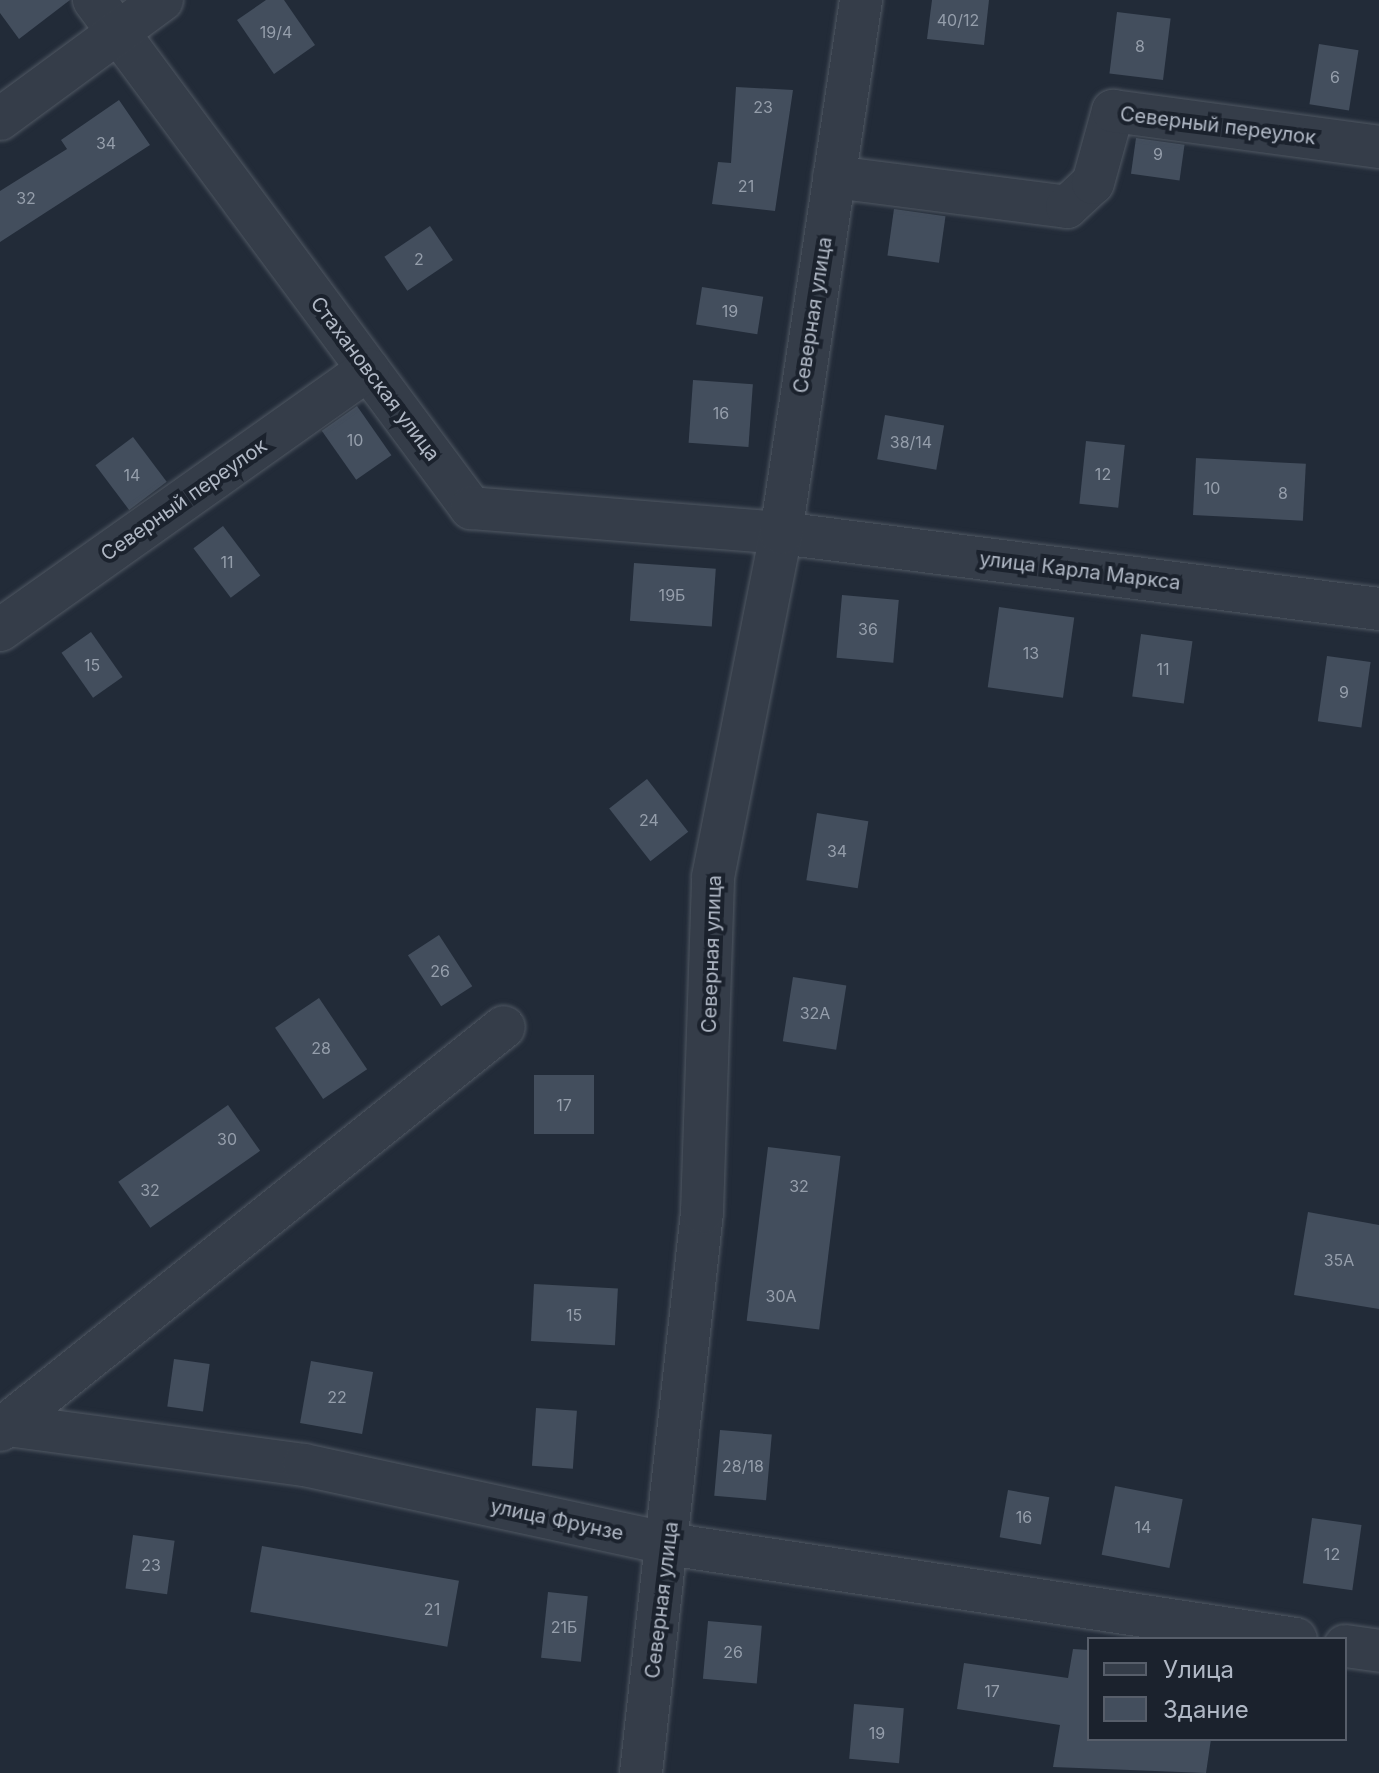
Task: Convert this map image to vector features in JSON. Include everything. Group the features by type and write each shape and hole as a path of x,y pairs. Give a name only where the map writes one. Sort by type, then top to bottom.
{"street":[{"path":"0,119 106,16 162,0"},
{"name":"Северная улица","path":"641,1773 702,1212 713,877 781,533 861,0"},
{"name":"Стахановская улица","path":"106,16 471,508 781,533"},
{"name":"Северный переулок","path":"834,177 1067,207 1093,183 1113,111 1379,147"},
{"name":"Северный переулок","path":"0,630 368,369"},
{"name":"улица Карла Маркса","path":"781,533 1379,609"},
{"name":"улица Фрунзе","path":"4,1427 504,1027"},
{"name":"улица Фрунзе","path":"4,1427 304,1465 668,1544 1283,1637"},
{"path":"1347,1646 1379,1651"}],"building":[{"path":"0,0 70,0 19,39 0,13"},
{"path":"266,0 284,0 315,45 274,74 237,20"},
{"path":"932,0 989,0 984,45 927,39"},
{"path":"1117,12 1171,19 1163,80 1109,74"},
{"path":"1319,44 1359,50 1349,111 1309,104"},
{"path":"736,87 793,90 775,211 712,204 718,162 731,163"},
{"path":"119,100 150,145 0,242 0,191 67,149 61,140"},
{"path":"1136,138 1185,145 1180,180 1131,174"},
{"path":"894,209 945,216 939,263 887,256"},
{"path":"430,226 453,260 407,291 384,257"},
{"path":"702,287 763,297 757,334 696,325"},
{"path":"693,380 753,384 748,447 689,443"},
{"path":"357,406 391,455 356,480 322,431"},
{"path":"885,415 944,425 936,470 877,459"},
{"path":"133,437 167,482 129,510 95,465"},
{"path":"1086,441 1125,445 1118,508 1079,504"},
{"path":"1196,458 1306,464 1303,521 1193,515"},
{"path":"223,526 260,576 231,598 193,548"},
{"path":"634,563 716,569 712,627 630,621"},
{"path":"842,595 899,600 893,663 837,658"},
{"path":"999,607 1074,618 1063,698 988,687"},
{"path":"91,632 123,677 93,698 62,653"},
{"path":"1141,634 1192,641 1184,704 1132,696"},
{"path":"1327,656 1371,662 1361,727 1318,721"},
{"path":"647,779 688,832 650,861 609,809"},
{"path":"817,813 868,821 858,888 806,880"},
{"path":"439,935 472,986 441,1006 408,955"},
{"path":"793,977 846,985 836,1050 783,1041"},
{"path":"319,998 367,1069 323,1099 275,1028"},
{"path":"534,1075 594,1075 594,1134 534,1134"},
{"path":"228,1105 260,1151 150,1228 118,1182"},
{"path":"768,1147 840,1156 819,1330 747,1321"},
{"path":"1308,1212 1379,1225 1379,1309 1294,1295"},
{"path":"534,1284 618,1288 615,1345 531,1341"},
{"path":"174,1359 210,1364 203,1412 167,1407"},
{"path":"311,1361 373,1372 362,1434 300,1423"},
{"path":"536,1408 577,1411 573,1469 532,1466"},
{"path":"720,1430 772,1435 766,1500 714,1496"},
{"path":"1115,1486 1183,1499 1169,1568 1102,1555"},
{"path":"1008,1490 1049,1497 1041,1545 1000,1537"},
{"path":"1312,1518 1362,1525 1352,1590 1303,1583"},
{"path":"133,1535 175,1541 167,1594 125,1588"},
{"path":"262,1546 459,1581 447,1647 250,1612"},
{"path":"548,1592 588,1596 581,1662 541,1658"},
{"path":"708,1621 762,1626 757,1683 703,1679"},
{"path":"1073,1649 1087,1650 1087,1741 1211,1741 1206,1773 1053,1767 1060,1725 957,1709 964,1663 1068,1678"},
{"path":"854,1704 904,1708 899,1763 849,1759"}]}
